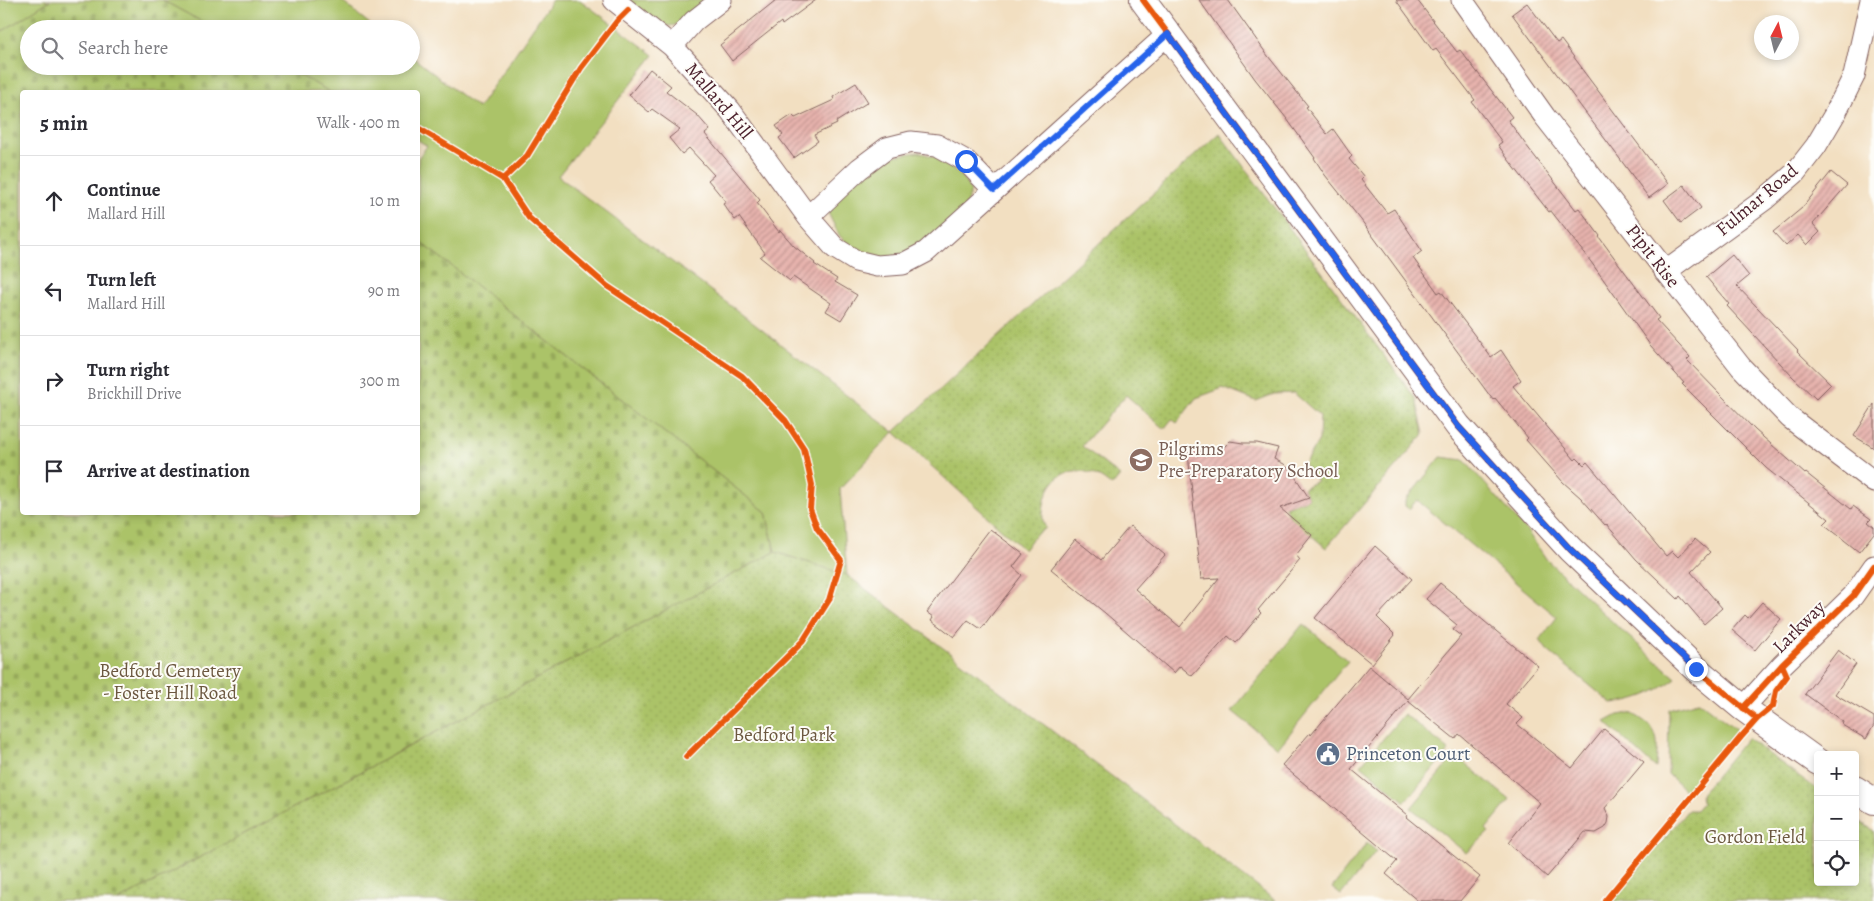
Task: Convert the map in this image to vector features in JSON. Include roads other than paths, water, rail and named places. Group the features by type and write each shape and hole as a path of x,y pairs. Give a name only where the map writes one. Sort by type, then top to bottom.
{"street":[{"name":"Mallard Hill","path":"614,0 672,46 730,110 808,217 835,248 856,261 878,266 903,264 926,252 1168,34"},
{"path":"672,46 694,21 721,0"},
{"path":"1143,0 1458,426 1570,549 1696,669 1743,708 1814,759"},
{"name":"Pipit Rise","path":"1462,0 1545,117 1741,367 1790,418 1874,482"},
{"name":"Fulmar Road","path":"1665,272 1764,200 1795,173 1816,146 1854,76 1871,0"},
{"path":"808,217 859,168 886,148 912,142 937,145 966,161 994,190"},
{"name":"Larkway","path":"1743,708 1782,666 1853,596 1874,566"},
{"path":"1859,792 1874,801"}],"place":[{"name":"Pilgrims Pre-Preparatory School","path":"1141,460"},
{"name":"Princeton Court","path":"1328,754"}],"park label":[{"name":"Bedford Cemetery - Foster Hill Road","path":"170,682"},
{"name":"Bedford Park","path":"784,735"},
{"name":"Gordon Field","path":"1755,837"}]}
